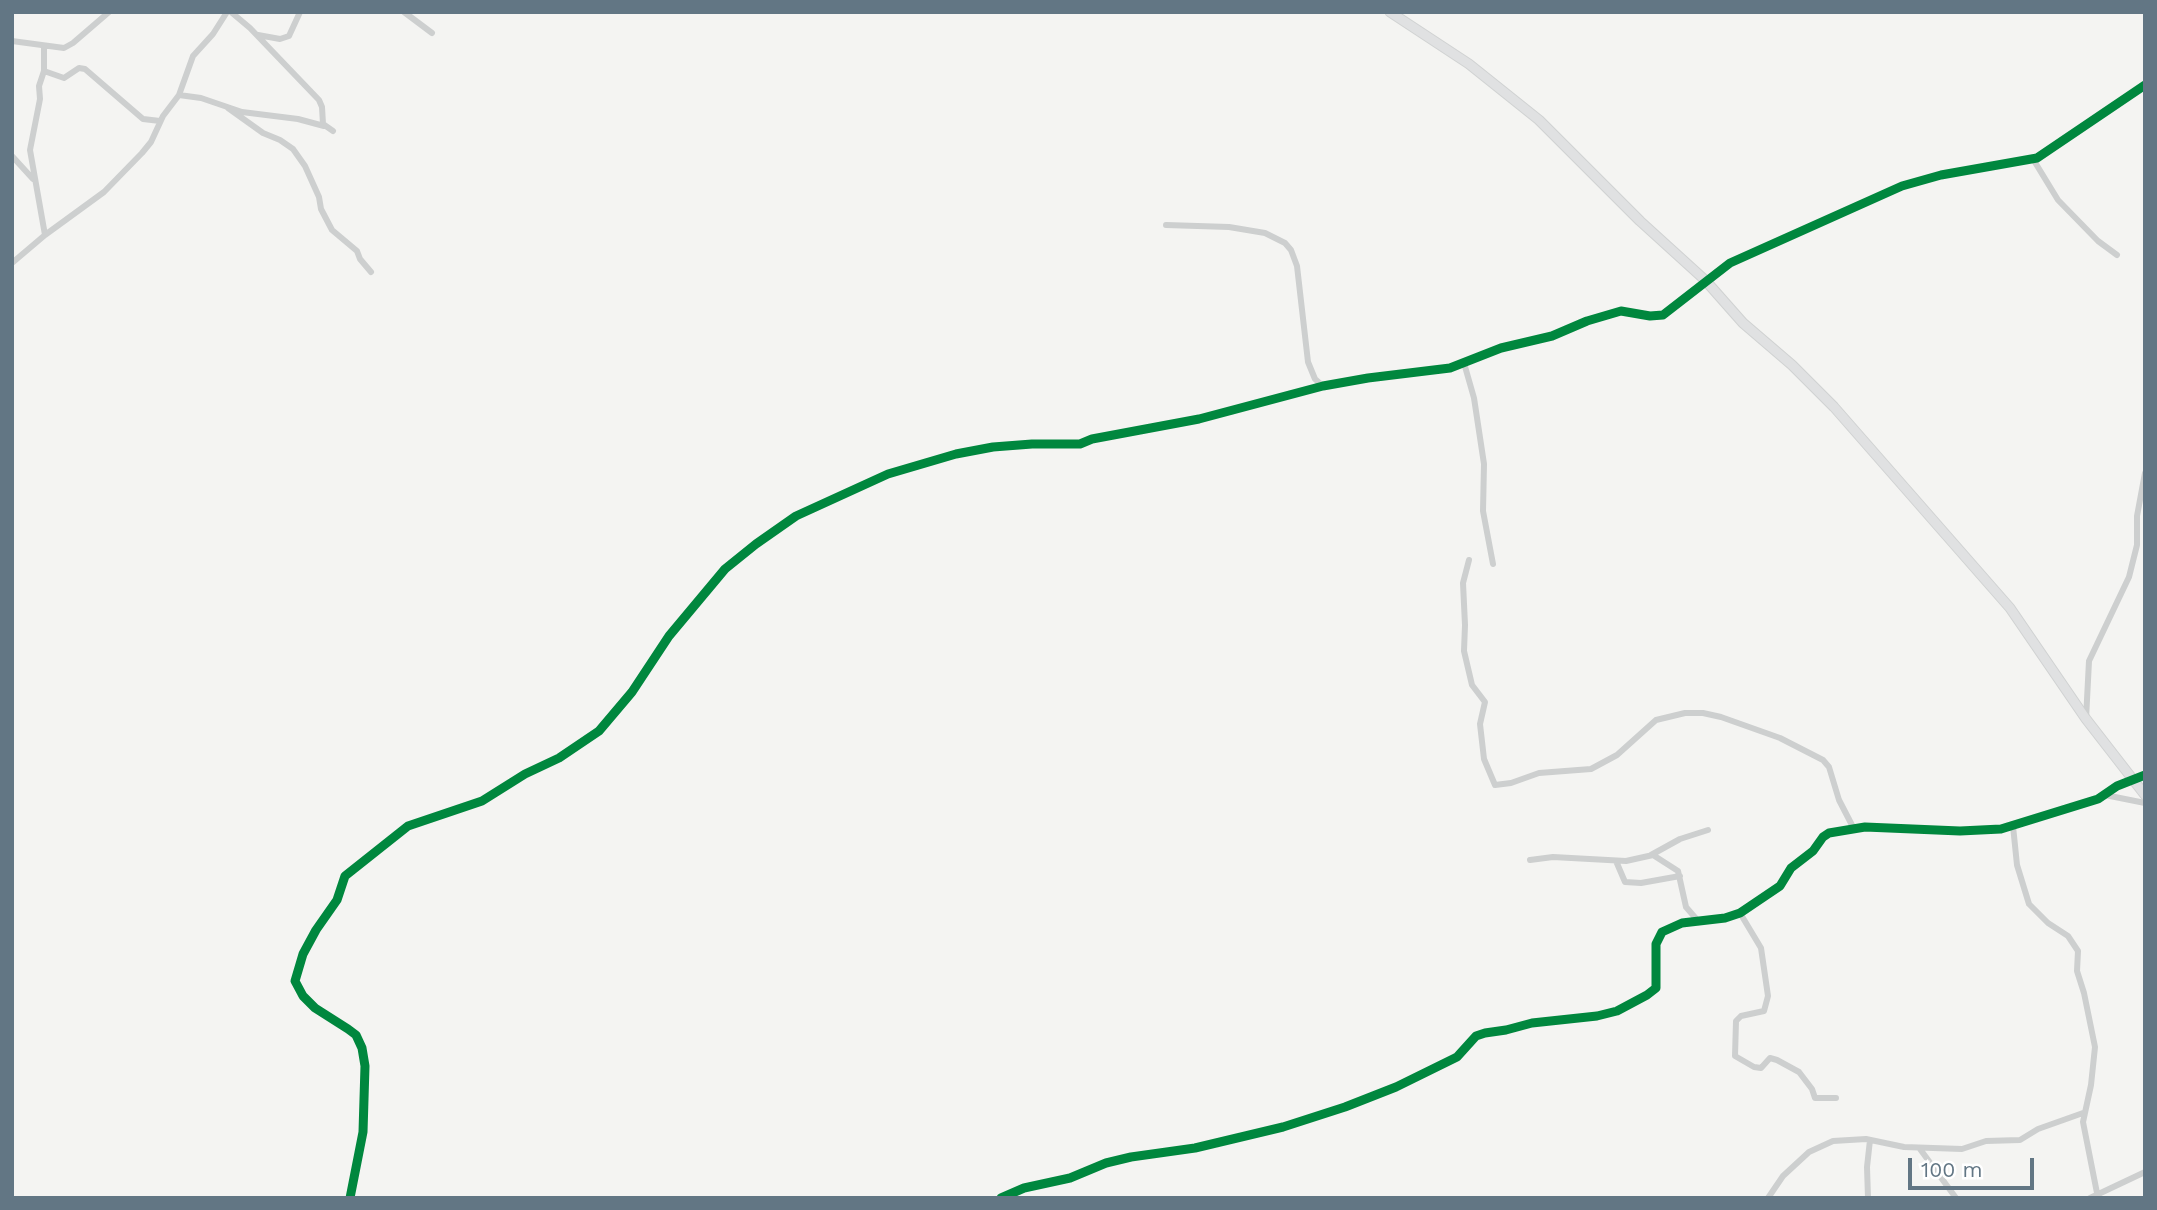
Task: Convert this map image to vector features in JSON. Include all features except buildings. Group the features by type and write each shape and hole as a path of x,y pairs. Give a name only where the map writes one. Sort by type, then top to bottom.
{"main road":[{"path":"1390,12 1469,64 1539,120 1640,221 1705,280 1743,323 1792,365 1839,412 1991,585 2030,636 2086,719 2145,795"}],"street":[{"path":"12,41 64,48 109,12"},
{"path":"12,264 45,235 113,184 152,142 160,121 179,95 190,60 229,12 256,35 319,100 324,126"},
{"path":"256,35 286,38 293,32 300,12"},
{"path":"404,12 432,33"},
{"path":"44,47 44,71 39,86 40,99 30,150 45,235"},
{"path":"44,71 64,78 79,68 85,69 143,119 160,121"},
{"path":"350,1198 363,1132 365,1066 362,1048 356,1035 315,1008 303,996 295,981 303,954 337,900 345,876 408,826 482,802 525,774 559,758 599,730 632,692 669,636 725,569 796,516 888,474 956,454 993,447 1077,444 1199,419 1323,386 1423,372 1464,363 1501,348 1552,336 1587,321 1622,311 1650,316 1663,315 1730,263 1902,186 1941,175 2033,159 2145,85"},
{"path":"179,95 201,98 228,108 298,119 332,131"},
{"path":"228,108 263,133 293,149 319,197 321,209 332,230 357,251 360,260 371,272"},
{"path":"12,156 34,181"},
{"path":"2033,159 2059,200 2098,241 2117,255"},
{"path":"1166,225 1229,227 1265,233 1285,243 1297,266 1308,362 1312,373 1323,386"},
{"path":"1464,363 1474,398 1483,453 1483,511 1493,564"},
{"path":"2086,719 2089,661 2129,577 2137,545 2137,516 2145,472"},
{"path":"1469,560 1463,583 1464,651 1472,685 1485,702 1480,724 1484,759 1495,785 1511,783 1537,773 1591,769 1617,755 1656,720 1685,713 1703,713 1780,738 1823,760 1829,767 1839,800 1854,829"},
{"path":"1001,1198 1024,1188 1070,1178 1106,1163 1195,1148 1283,1128 1345,1107 1396,1087 1457,1056 1476,1036 1485,1032 1617,1011 1647,996 1656,988 1656,944 1662,932 1682,923 1731,917 1740,913 1780,886 1791,867 1812,851 1826,835 1854,829 1891,827 1979,831 2013,826 2105,795 2117,786 2145,775"},
{"path":"2105,795 2145,803"},
{"path":"2013,826 2017,865 2029,904 2048,923 2068,936 2078,951 2077,971 2095,1047 2091,1085 2083,1113 2084,1134 2097,1193"},
{"path":"1530,860 1553,857 1616,861 1651,855 1680,839 1708,830"},
{"path":"1651,855 1678,871 1686,907 1699,922"},
{"path":"1616,861 1625,882 1641,883 1680,876"},
{"path":"1740,913 1761,948 1768,996 1764,1011 1741,1016 1736,1021 1735,1056 1747,1064 1761,1068 1770,1058 1777,1060 1799,1072 1812,1089 1815,1098 1836,1098"},
{"path":"1768,1198 1783,1176 1814,1148 1833,1141 1870,1140 1919,1149 1962,1149 1986,1141 2017,1141 2038,1129 2083,1113"},
{"path":"1868,1198 1870,1140"},
{"path":"1919,1149 1956,1198"},
{"path":"2090,1198 2145,1172"}],"cycle path":[{"path":"350,1198 363,1132 365,1066 362,1048 356,1035 315,1008 303,996 295,981 303,954 337,900 345,876 408,826 482,801 525,774 559,758 599,731 632,692 669,636 725,569 796,516 888,474 956,454 993,447 1080,444 1092,439 1199,419 1323,386 1450,368 1501,348 1552,336 1587,321 1621,311 1650,316 1663,315 1730,263 1902,186 1941,175 2037,158 2145,85"},
{"path":"1001,1198 1024,1188 1070,1178 1106,1163 1195,1148 1283,1127 1345,1107 1396,1087 1457,1057 1476,1036 1485,1033 1532,1023 1597,1016 1617,1011 1656,988 1656,944 1662,932 1682,923 1725,918 1740,913 1780,886 1791,868 1813,851 1829,833 1865,827 1960,831 2001,829 2098,799 2117,786 2145,775"}]}
